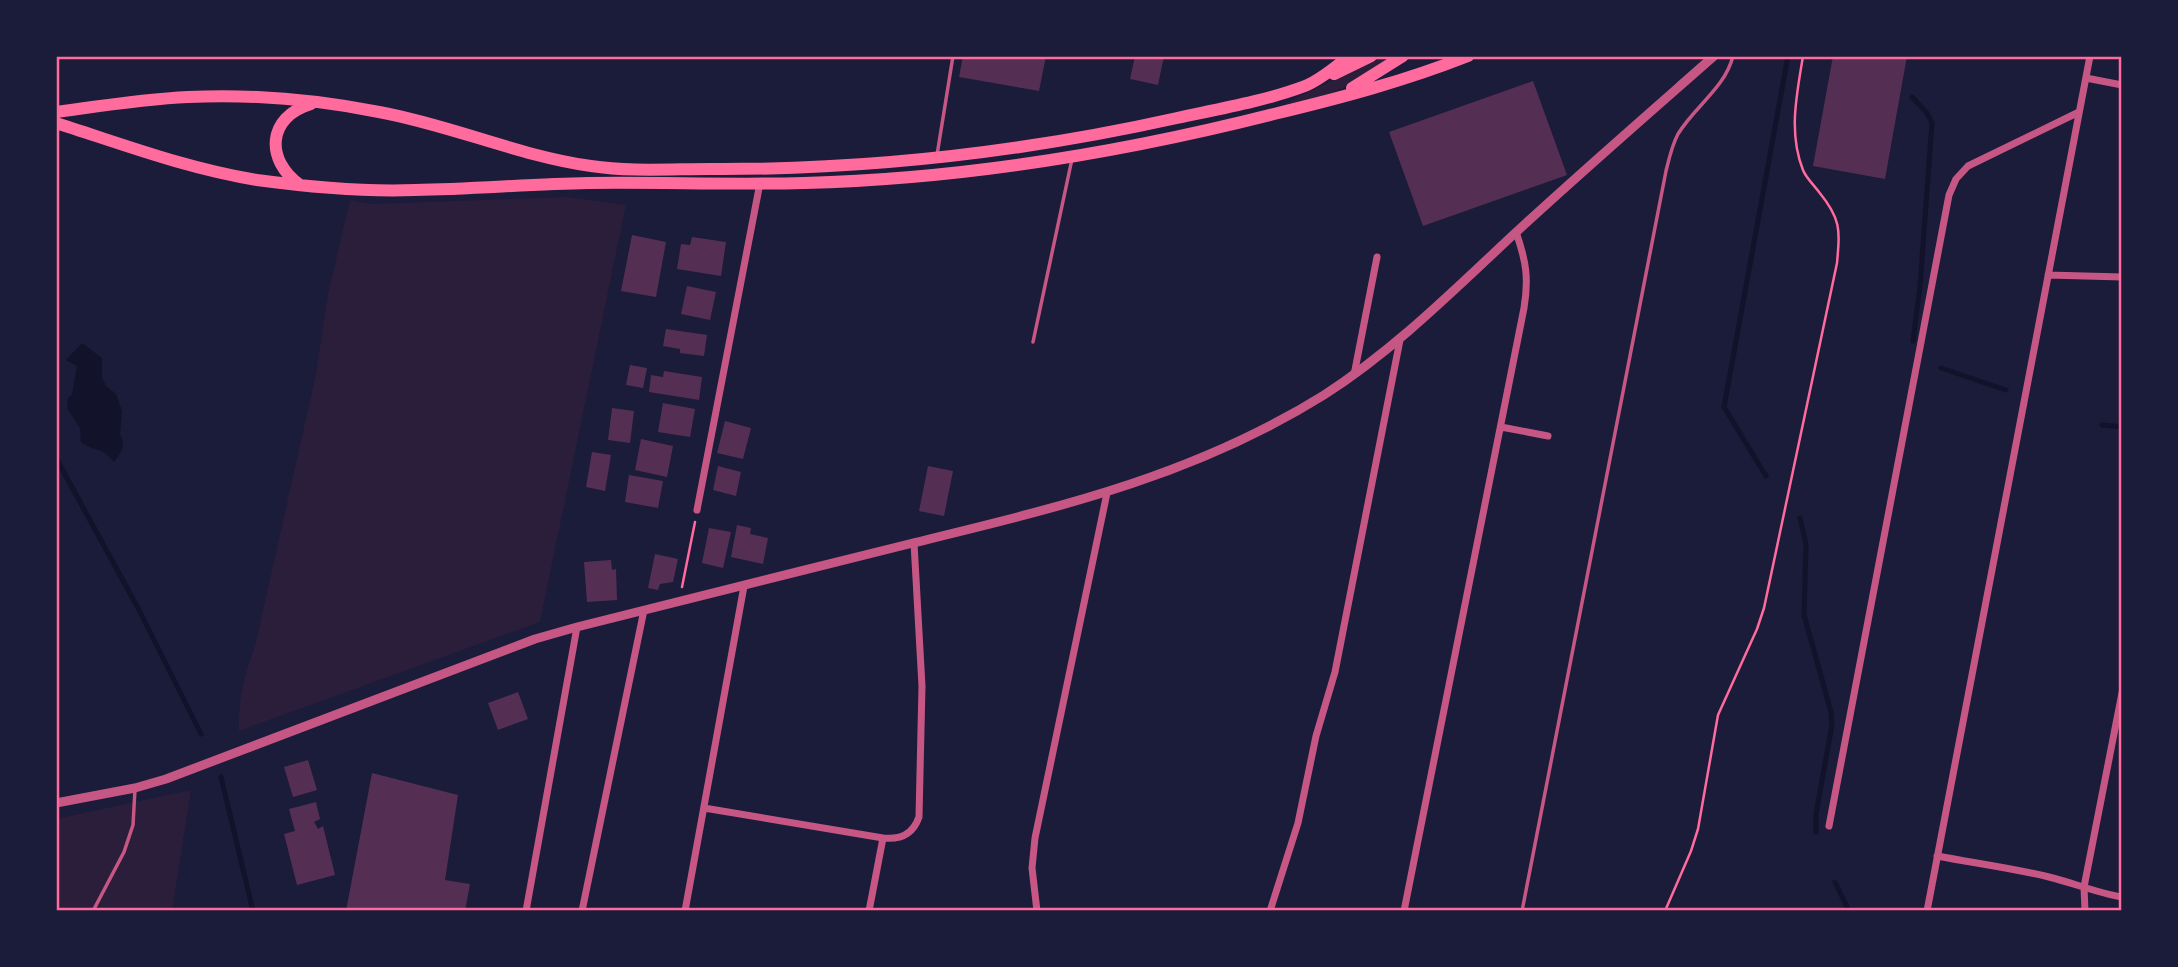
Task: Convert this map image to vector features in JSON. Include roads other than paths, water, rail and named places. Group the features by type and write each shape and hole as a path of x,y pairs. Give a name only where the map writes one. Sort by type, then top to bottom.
{"main road":[{"path":"1308,85 1349,56"},
{"path":"56,112 188,97 265,98 378,111 536,155 591,166 634,169 754,169 869,165 1054,141 1138,127 1308,85 1371,56"},
{"path":"1327,101 1357,86 1403,56"},
{"path":"56,123 202,169 300,186 412,191 587,183 804,183 1014,165 1218,128 1381,86 1468,56"},
{"path":"300,186 287,176 278,163 275,147 278,131 286,117 299,108 314,103"}],"street":[{"path":"56,803 135,788 201,766 497,653 577,627 1107,493 1156,477 1232,445 1279,421 1354,375 1400,340 1516,232 1714,56"},
{"path":"1927,911 2090,56"},
{"path":"2086,78 2122,85"},
{"path":"1829,826 1949,195 1956,179 1968,166 2079,112"},
{"path":"697,510 761,183"},
{"path":"1404,911 1527,289 1525,257 1516,232"},
{"path":"1354,375 1377,257"},
{"path":"2048,275 2122,277"},
{"path":"1270,911 1298,823 1316,736 1335,672 1400,340"},
{"path":"1501,427 1548,436"},
{"path":"1037,911 1032,868 1035,838 1107,493"},
{"path":"704,808 883,838 904,836 912,831 919,817 922,686 914,543"},
{"path":"685,911 744,586"},
{"path":"582,911 644,610"},
{"path":"526,911 577,627"},
{"path":"2085,911 2084,887 2122,692"},
{"path":"869,911 883,838"},
{"path":"1937,856 2015,870 2084,887 2100,894 2122,897"}],"lane":[{"path":"936,157 953,56"},
{"path":"1521,911 1666,171 1678,134 1730,70 1733,56"},
{"path":"1033,342 1072,155"},
{"path":"93,911 124,852 133,825 135,788"}],"waterway":[{"path":"1766,476 1724,407 1788,56"},
{"path":"1912,97 1927,113 1932,123 1920,286 1913,341"},
{"path":"1941,368 2006,390"},
{"path":"2102,425 2122,427"},
{"path":"56,458 138,608 201,734"},
{"path":"1800,518 1806,544 1804,615 1831,712 1832,725 1816,814 1816,832"},
{"path":"221,777 253,911"},
{"path":"1835,882 1849,911"}]}
